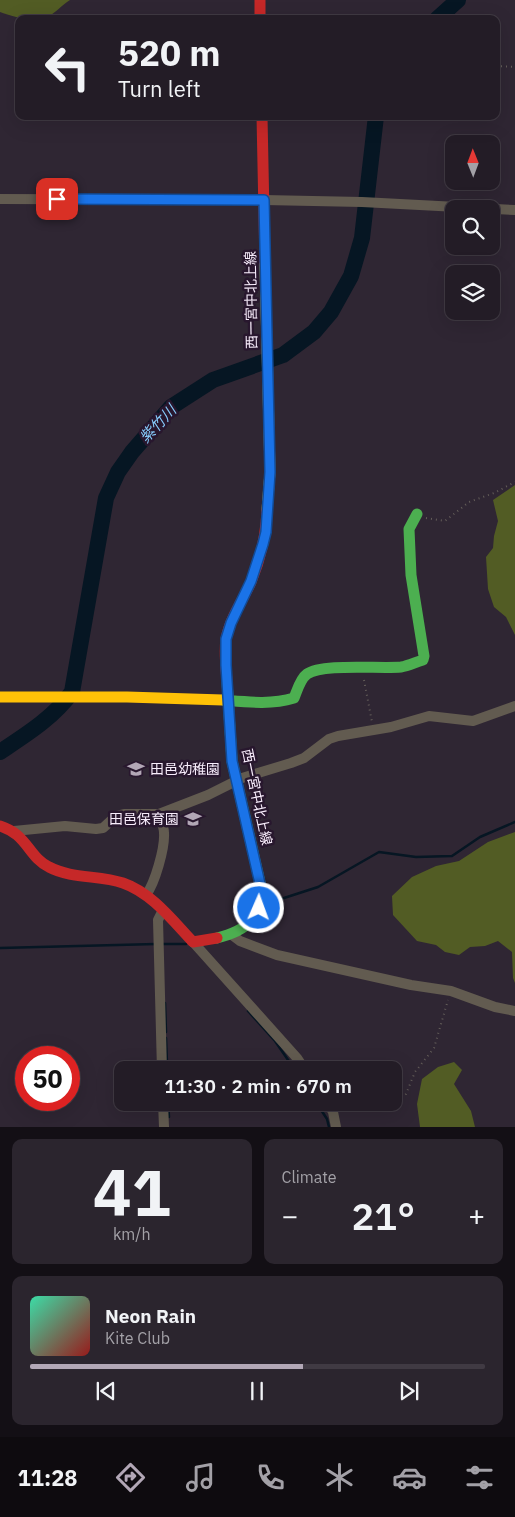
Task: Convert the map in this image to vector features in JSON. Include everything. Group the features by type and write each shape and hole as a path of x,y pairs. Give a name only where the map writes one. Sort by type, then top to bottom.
{"main road":[{"path":"260,0 260,15"},
{"name":"西一宮中北上線","path":"193,942 232,934 248,926 257,912 261,898 261,888 232,761 226,639 231,623 251,581 266,532 270,472 262,120"},
{"path":"0,697 228,698 256,702 287,701 297,695 303,678 308,673 318,670 362,667 402,667 423,660 410,557 409,529 417,514"},
{"path":"0,826 14,831 22,838 35,858 46,867 63,873 122,883 146,895 193,942"}],"street":[{"path":"0,199 362,202 515,210"},
{"path":"14,831 65,826 103,828 116,816 124,814 159,814 208,795 237,780 304,758 330,739 338,736 373,730 429,716 473,721 515,706"},
{"path":"146,895 154,883 164,841 159,814"},
{"path":"162,912 158,920 162,1061"},
{"path":"232,934 240,941 283,956 411,985 451,991 488,1005 515,1011"},
{"path":"193,942 299,1061"},
{"path":"163,1111 164,1127"},
{"path":"333,1112 336,1127"}],"path":[{"path":"500,66 515,67"},
{"path":"417,514 423,517 445,520 468,502 494,493 515,482"},
{"path":"362,667 373,730"},
{"path":"402,1097 406,1094 415,1072 434,1048 451,991"},
{"path":"333,1112 338,1111"}],"green space":[{"path":"0,0 70,0 51,15 15,16 0,12"},
{"path":"515,485 515,635 506,617 494,607 488,589 486,557 493,548 498,521 493,500"},
{"path":"515,832 515,983 513,978 512,952 498,941 485,946 470,947 459,955 445,952 436,945 417,941 393,915 392,896 412,877 436,866 459,861 488,842"},
{"path":"454,1062 462,1070 454,1084 471,1111 475,1127 420,1127 417,1104 422,1079 438,1067"}],"waterway":[{"name":"紫竹川","path":"441,15 458,0"},
{"name":"紫竹川","path":"0,752 48,718 72,692 106,498 118,472 132,452 171,407 213,380 283,355 314,332 331,312 351,276 362,238 376,120"},
{"path":"267,902 318,887 379,852 416,857 452,856 480,837 515,822"},
{"path":"0,948 156,944"},
{"path":"162,944 186,944"},
{"path":"165,1003 166,1032"},
{"path":"248,1011 275,1041 289,1061"},
{"path":"166,1038 167,1061"},
{"path":"169,1111 169,1117"},
{"path":"322,1111 329,1127"}],"traffic: fast":[{"path":"223,700 277,702 294,698 302,679 314,671 338,667 401,667 423,660 424,656 411,575 409,529 417,514"},
{"path":"217,938 237,931 250,922 260,898 261,887 232,761 227,681"}],"traffic: slow":[{"path":"265,264 270,472 267,510"},
{"path":"0,697 127,697 223,700"}],"traffic: jam":[{"path":"260,0 260,15"},
{"path":"262,120 265,264"},
{"path":"227,681 226,639 230,624 258,564 267,510"},
{"path":"0,826 17,835 35,856 49,867 76,875 123,883 143,893 161,908 193,942 217,938"}],"place":[{"name":"田邑幼稚園","path":"136,769"},
{"name":"田邑保育園","path":"193,819"}],"route":[{"path":"57,199 264,200 270,472 266,532 251,581 231,623 226,639 232,761 261,888 259,908"}]}
